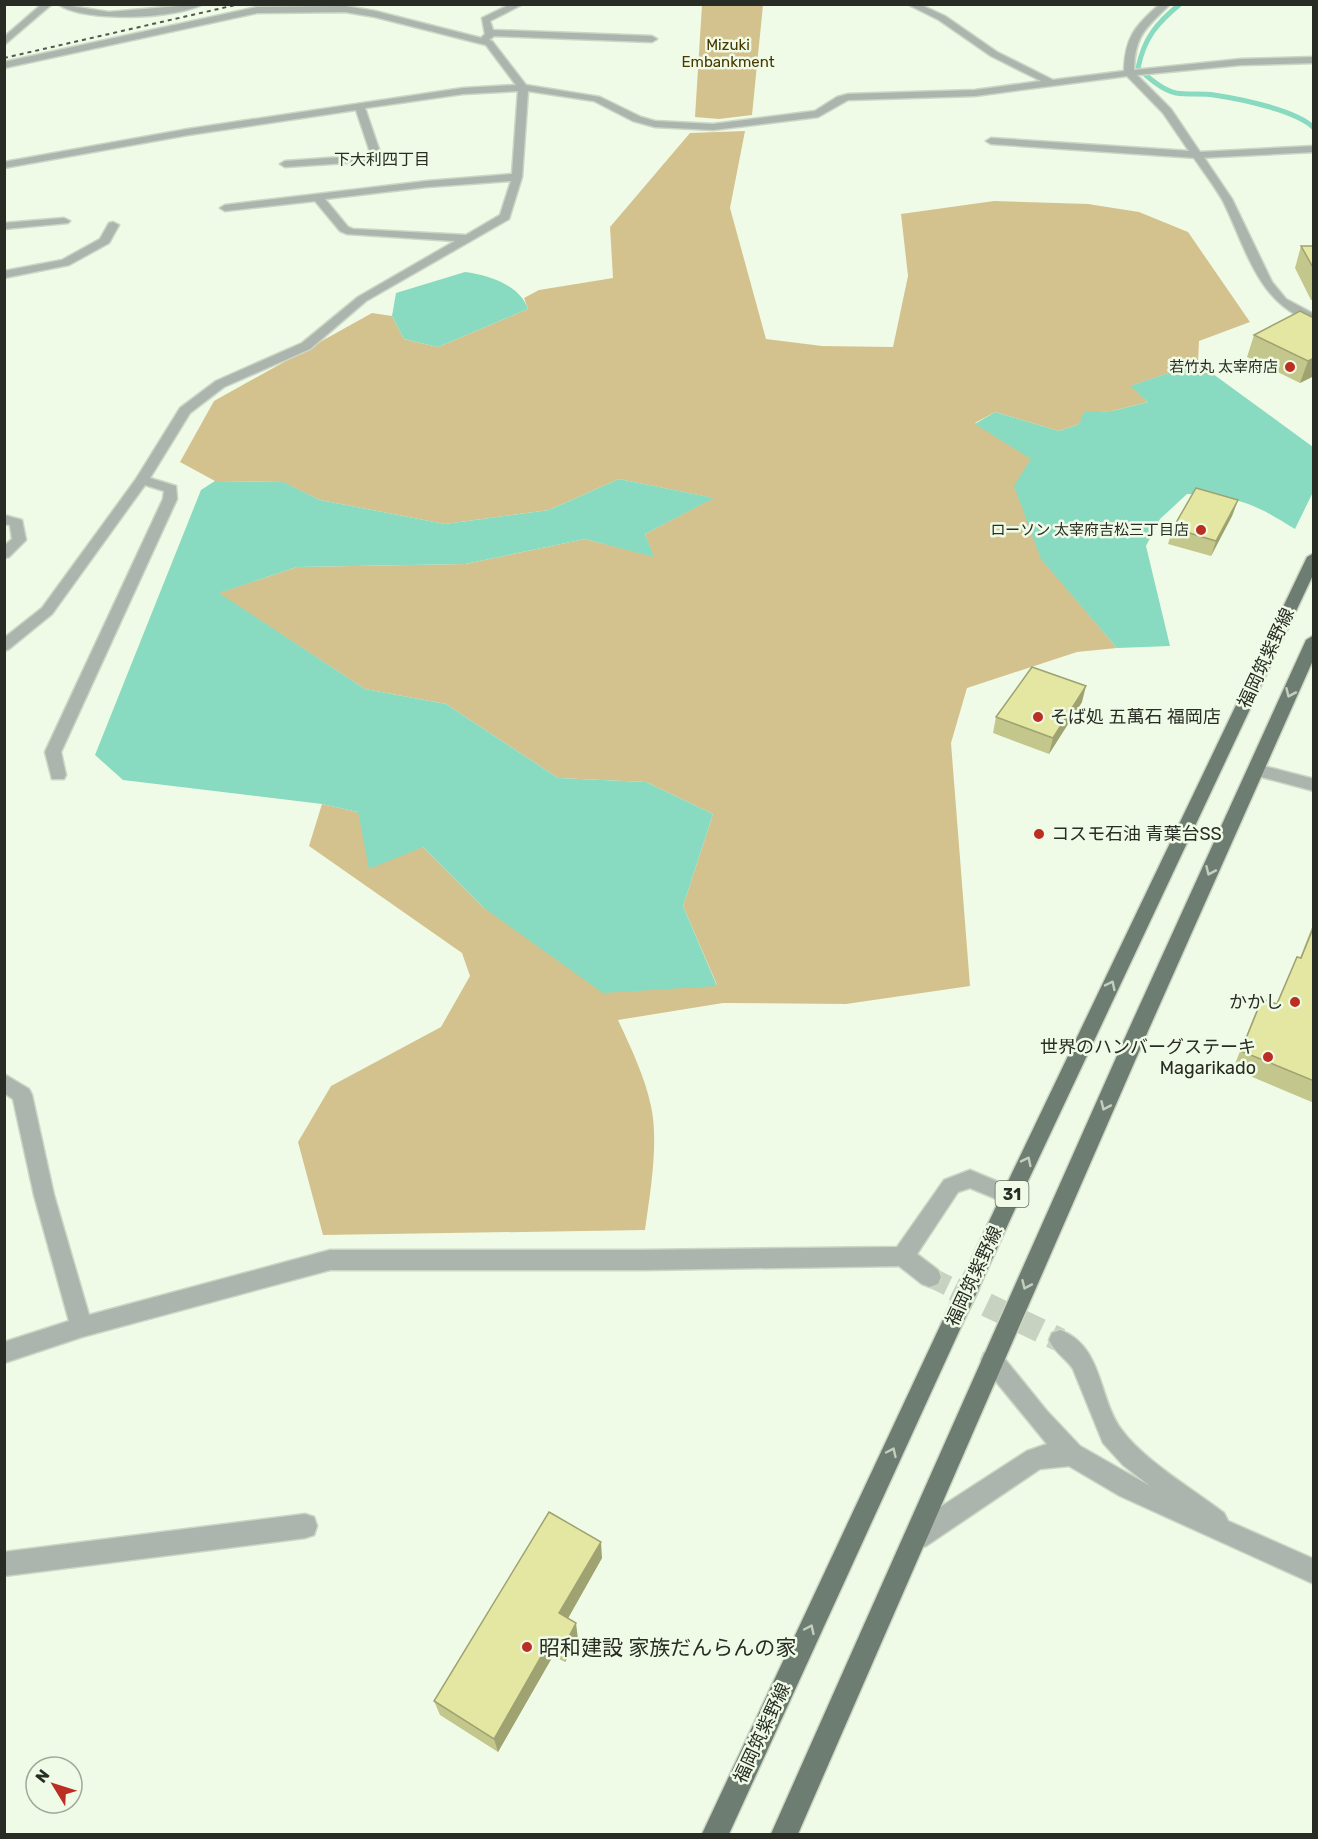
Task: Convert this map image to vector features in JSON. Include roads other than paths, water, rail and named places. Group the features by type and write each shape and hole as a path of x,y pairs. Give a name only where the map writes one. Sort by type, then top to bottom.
{"main road":[{"name":"福岡筑紫野線","path":"715,1834 1011,1196 1314,557"},
{"name":"福岡筑紫野線","path":"784,1834 917,1537 992,1360 1314,639"}],"street":[{"path":"8,40 48,4"},
{"path":"62,4 92,13 124,14 156,12 199,4"},
{"path":"7,642 47,611 142,480 185,411 220,384 306,346 362,298 505,217 517,177 523,88 489,43 486,37 485,20 519,4"},
{"path":"911,4 942,18 994,54 1050,82"},
{"path":"1166,4 1140,26 1129,48 1129,73 1167,111 1227,199 1267,283 1282,302 1314,319"},
{"path":"4,65 253,7 345,9 486,37 652,39"},
{"path":"4,165 188,132 463,91 523,88 597,99 637,119 655,124 713,127 818,114 840,99 848,97 975,93 1050,82 1241,62 1314,60"},
{"path":"285,164 377,158 360,107"},
{"path":"991,141 1197,155 1314,149"},
{"path":"225,208 427,184 517,177"},
{"path":"317,196 344,229 351,232 466,238"},
{"path":"4,226 64,221"},
{"path":"4,275 66,263 105,241 113,225"},
{"path":"58,775 53,753 170,499 171,489 142,480"},
{"path":"4,519 17,523 19,540 4,554"},
{"path":"1256,770 1314,785"},
{"path":"4,1082 22,1095 44,1195 81,1328"},
{"path":"903,1256 951,1186 970,1179 1011,1196"},
{"path":"4,1353 81,1328 330,1260 643,1260 903,1256 930,1277"},
{"path":"1060,1340 1074,1351 1082,1363 1111,1435 1131,1457 1247,1544"},
{"path":"992,1360 1039,1419 1072,1454 1128,1488 1247,1544 1314,1572"},
{"path":"917,1537 1035,1459 1050,1455 1072,1454"},
{"path":"4,1564 305,1526"}],"water":[{"path":"465,272 493,279 511,288 524,301 528,309 438,347 404,339 392,316 396,293"},
{"path":"1198,363 1313,447 1313,492 1295,529 1268,513 1244,503 1231,499 1187,494 1160,519 1146,546 1170,646 1117,648 1041,559 1014,486 1031,459 975,424 995,412 1059,431 1079,424 1084,412 1112,411 1148,402 1130,386"},
{"path":"619,479 714,498 645,534 654,557 585,539 465,564 297,567 219,593 365,689 446,704 558,778 646,782 713,814 683,906 717,986 603,993 484,908 423,847 369,869 358,812 322,804 123,780 95,755 201,490 215,481 283,482 320,500 445,524 549,510"}],"waterway":[{"path":"1180,4 1153,32 1144,48 1138,68 1156,83 1171,91 1181,94 1214,95 1252,102 1294,116 1314,128"}],"tunnel":[{"path":"930,1277 957,1290"},
{"path":"954,1289 1060,1340"}],"railway":[{"path":"4,58 240,4"}],"place":[{"name":"若竹丸 太宰府店","path":"1290,367"},
{"name":"ローソン 太宰府吉松三丁目店","path":"1201,530"},
{"name":"そば処 五萬石 福岡店","path":"1038,717"},
{"name":"コスモ石油 青葉台SS","path":"1039,834"},
{"name":"かかし","path":"1295,1002"},
{"name":"世界のハンバーグステーキ Magarikado","path":"1268,1057"},
{"name":"昭和建設 家族だんらんの家","path":"527,1647"}],"district":[{"name":"下大利四丁目","path":"382,159"}],"park label":[{"name":"Mizuki Embankment","path":"728,54"}]}
